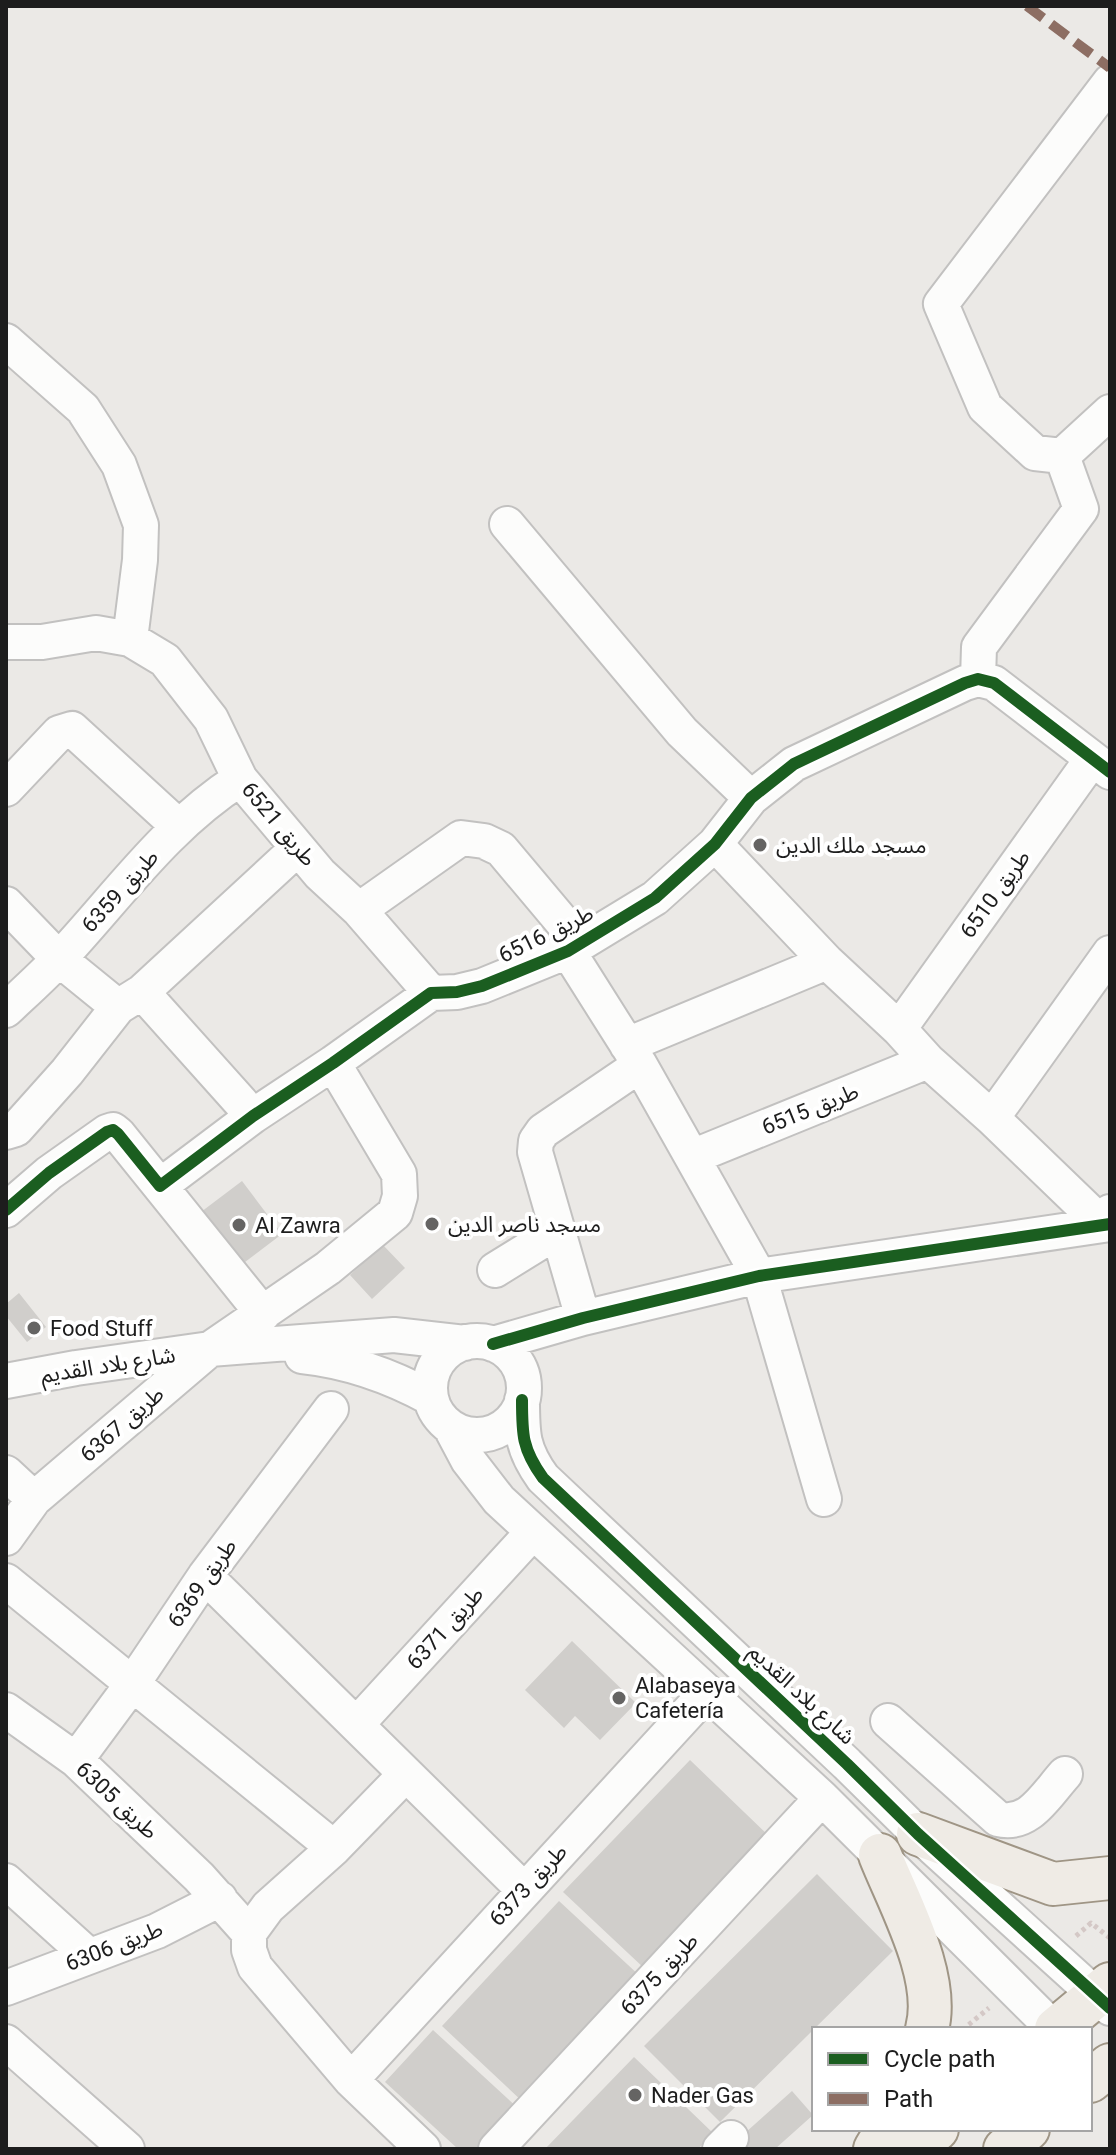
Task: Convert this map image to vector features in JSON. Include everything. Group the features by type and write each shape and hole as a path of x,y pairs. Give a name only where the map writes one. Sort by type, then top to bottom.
{"main road":[{"path":"918,1834 1053,1884 1110,1878"},
{"path":"880,1855 916,1939 926,1981 930,2018 928,2027"},
{"path":"1058,2027 1105,1996"},
{"path":"875,2149 886,2131"},
{"path":"913,2149 935,2131"},
{"path":"1005,2149 1026,2131"}],"street":[{"path":"1110,82 941,304 985,407 1035,453 1062,456 1110,412"},
{"path":"6,341 83,409 119,465 141,525 130,639"},
{"path":"1062,456 1081,509 979,647 978,679 994,683 1101,766"},
{"path":"507,524 682,732 751,798"},
{"name":"طريق 6521","path":"6,642 42,642 96,633 130,639 165,660 211,719 240,779 320,874 359,910 431,993"},
{"name":"طريق 6516","path":"160,1186 253,1116 431,993 457,992 482,986 574,947 655,898 715,844 751,798 794,764 978,679"},
{"path":"6,789 59,733 72,729 178,826"},
{"name":"طريق 6510","path":"899,1029 1101,766"},
{"name":"طريق 6359","path":"6,1010 59,959 178,826 207,800 240,779"},
{"path":"359,910 461,838 484,841 501,849 574,947 759,1276 824,1499"},
{"path":"715,844 827,962 899,1029 928,1061 1107,1220"},
{"path":"49,1173 11,1131 130,1000 298,848"},
{"path":"6,904 59,959 130,1000 253,1116"},
{"path":"992,1118 1110,953"},
{"path":"583,1318 535,1152 536,1141 543,1131 634,1055 827,962"},
{"name":"طريق 6515","path":"692,1157 928,1061"},
{"name":"طريق 6367","path":"6,1538 34,1499 210,1349 328,1268 395,1213 400,1196 399,1174 333,1063"},
{"path":"6,1210 49,1173 113,1130 263,1314"},
{"path":"1053,2027 822,1798 485,1484 451,1428 435,1410 430,1386 437,1363 454,1347 759,1276 1107,1220"},
{"path":"495,1270 558,1231"},
{"path":"451,1428 479,1435 494,1432 507,1424 516,1413 523,1393 559,1340 583,1318"},
{"name":"شارع بلاد القديم","path":"6,1381 210,1349 394,1335 479,1343"},
{"path":"479,1343 505,1350 515,1360 521,1373 523,1393"},
{"name":"شارع بلاد القديم","path":"210,1349 338,1361 369,1369 431,1398"},
{"name":"شارع بلاد القديم","path":"523,1393 522,1437 529,1459 543,1478 918,1834 1105,1996"},
{"name":"طريق 6369","path":"76,1760 133,1683 205,1576 331,1409"},
{"path":"6,1473 34,1499"},
{"name":"طريق 6371","path":"357,1724 533,1532"},
{"path":"205,1576 523,1889"},
{"path":"6,1581 334,1848"},
{"name":"طريق 6373","path":"351,2080 707,1692"},
{"name":"طريق 6305","path":"6,1710 76,1760 220,1899 249,1933"},
{"path":"888,1721 998,1819 1009,1822 1029,1814 1065,1774"},
{"path":"405,1775 334,1848 268,1907 249,1933 249,1950 255,1967 351,2080 423,2149"},
{"name":"طريق 6375","path":"496,2149 822,1798"},
{"path":"6,1881 89,1956"},
{"name":"طريق 6306","path":"6,1988 157,1931 220,1899"},
{"path":"6,2042 127,2149"}],"building":[{"name":"Al Zawra","path":"242,1181 282,1234 237,1268 197,1215"},
{"path":"383,1245 405,1268 372,1299 350,1275"},
{"path":"19,1293 46,1327 27,1342 6,1316 6,1304"},
{"path":"572,1641 636,1703 600,1740 575,1716 564,1728 525,1690"},
{"path":"690,1760 771,1838 645,1969 563,1892"},
{"path":"817,1874 893,1951 816,2027 812,2027 812,2031 720,2122 644,2046"},
{"path":"559,1901 641,1977 523,2102 442,2026"},
{"path":"433,2030 519,2109 482,2149 458,2149 385,2082"},
{"name":"Nader Gas","path":"634,2057 713,2133 698,2149 545,2149"},
{"name":"Nader Gas","path":"792,2091 812,2114 775,2149 727,2149"}],"marked path":[{"path":"1027,6 1110,68"}],"cycle path":[{"path":"6,1210 49,1173 113,1130 160,1186 253,1116 431,993 457,992 482,986 568,951 655,898 715,844 751,798 794,764 965,683 978,679 994,683 1110,772"},
{"path":"493,1344 583,1318 759,1276 1110,1224"},
{"path":"522,1400 525,1441 543,1478 918,1834 1110,2008"}],"place":[{"name":"مسجد ملك الدين","path":"760,845"},
{"name":"مسجد ناصر الدين","path":"432,1224"},
{"name":"Al Zawra","path":"239,1225"},
{"name":"Food Stuff","path":"34,1328"},
{"name":"Alabaseya Cafetería","path":"619,1698"},
{"name":"Nader Gas","path":"635,2095"}]}
